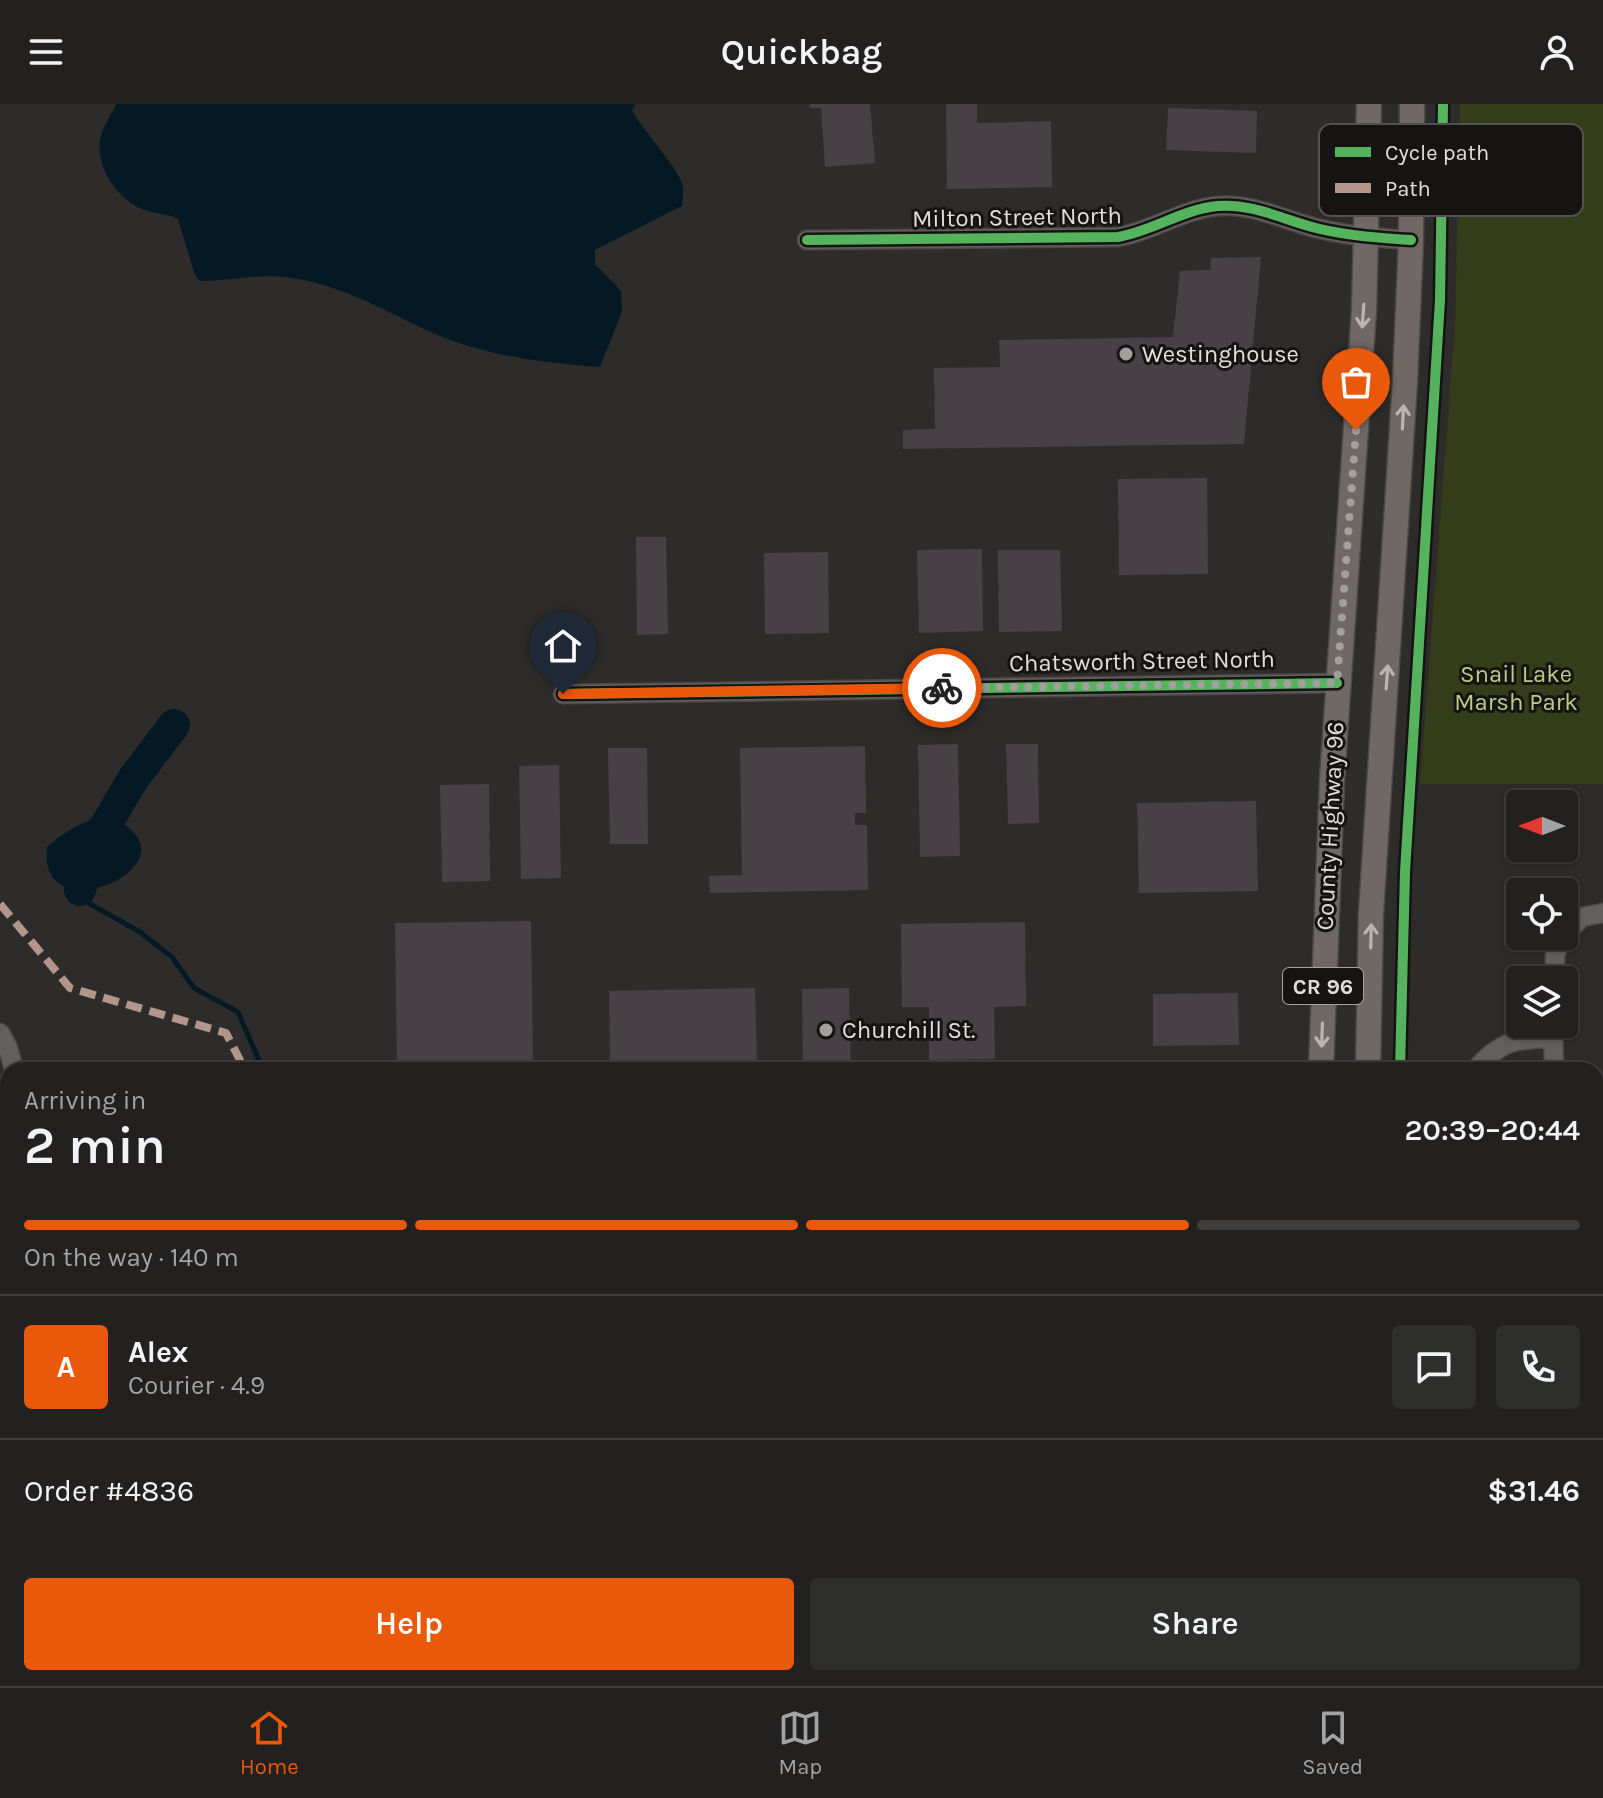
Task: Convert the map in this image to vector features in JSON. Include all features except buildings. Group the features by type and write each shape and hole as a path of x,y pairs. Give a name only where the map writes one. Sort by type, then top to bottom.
{"main road":[{"name":"County Highway 96","path":"1369,104 1369,124"},
{"name":"County Highway 96","path":"1412,104 1412,124"},
{"name":"County Highway 96","path":"1321,1062 1337,683 1367,216"},
{"name":"County Highway 96","path":"1368,1062 1371,913 1397,531 1411,216"}],"street":[{"name":"Milton Street North","path":"807,240 1118,237 1137,234 1199,210 1218,206 1269,213 1299,224 1367,238 1411,240"},
{"name":"Chatsworth Street North","path":"563,694 1337,683"},
{"path":"1578,921 1582,917 1603,913"},
{"path":"0,1033 12,1062"},
{"path":"1482,1062 1491,1051 1521,1038"},
{"path":"1553,1038 1554,1062"}],"green space":[{"name":"Snail Lake Marsh Park","path":"1460,104 1603,104 1603,784 1420,784 1455,324 1457,216 1583,216 1583,124 1460,124"}],"water":[{"path":"116,104 636,104 632,110 637,119 680,179 682,206 595,250 595,264 621,291 622,312 600,367 515,357 453,341 361,299 305,280 264,276 200,281 195,275 178,219 146,211 132,203 108,177 100,155 100,143"},
{"path":"106,816 134,833 141,851 132,869 113,882 90,889 67,888 51,874 47,847 74,827"}],"waterway":[{"path":"80,890 90,852 133,779 174,725"},
{"path":"80,890 85,901 140,932 172,957 194,988 238,1012 260,1062"}],"marked path":[{"path":"0,904 70,988 226,1033 240,1062"}],"cycle path":[{"path":"1443,104 1443,124"},
{"path":"807,240 1118,237 1193,211 1218,206 1244,207 1331,231 1411,240"},
{"path":"1400,1062 1405,872 1440,300 1441,216"},
{"path":"563,694 1337,683"}],"way so far":[{"path":"942,688 1337,683 1356,430"}],"place":[{"name":"Westinghouse","path":"1126,354"},
{"name":"Churchill St.","path":"826,1030"}],"route":[{"path":"563,694 942,688"}]}
